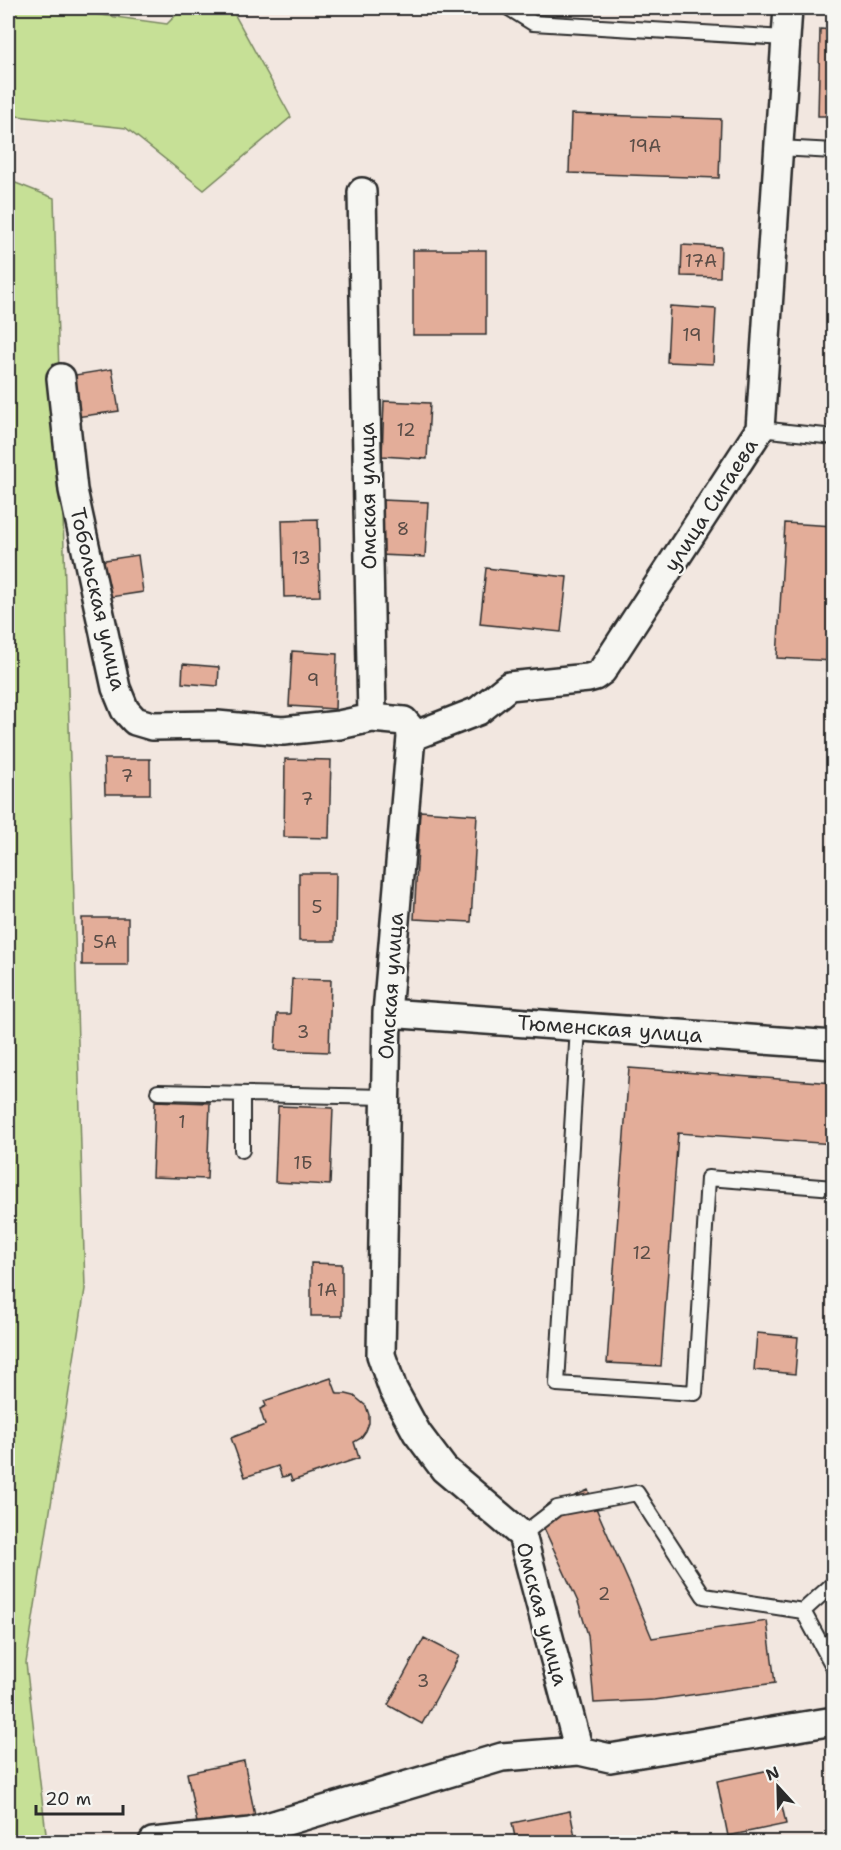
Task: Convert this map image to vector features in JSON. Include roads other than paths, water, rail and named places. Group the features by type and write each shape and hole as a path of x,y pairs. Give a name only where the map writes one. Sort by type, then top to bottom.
{"street":[{"name":"улица Сигаева","path":"411,737 478,711 509,686 588,678 602,671 760,429 788,8"},
{"name":"Омская улица","path":"362,192 372,718"},
{"name":"Тобольская улица","path":"61,378 73,490 116,688 125,710 135,721 152,726 217,725 283,731 339,725 372,718"},
{"path":"372,718 404,721 410,728 411,737"},
{"name":"Омская улица","path":"411,737 387,1013 381,1356 393,1389 417,1433 444,1468 522,1535 579,1751"},
{"name":"Тюменская улица","path":"387,1013 834,1045"},
{"path":"153,1842 250,1832 502,1757 579,1751 610,1758 834,1721"}],"lane":[{"path":"509,8 533,23 786,38"},
{"path":"779,148 834,151"},
{"path":"760,429 834,437"},
{"path":"578,1027 557,1384 695,1393 708,1178 834,1188"},
{"path":"158,1092 386,1097"},
{"path":"242,1094 242,1150"},
{"path":"522,1535 557,1508 637,1493 704,1596 803,1611"},
{"path":"803,1611 834,1583"},
{"path":"803,1611 834,1668"}]}
